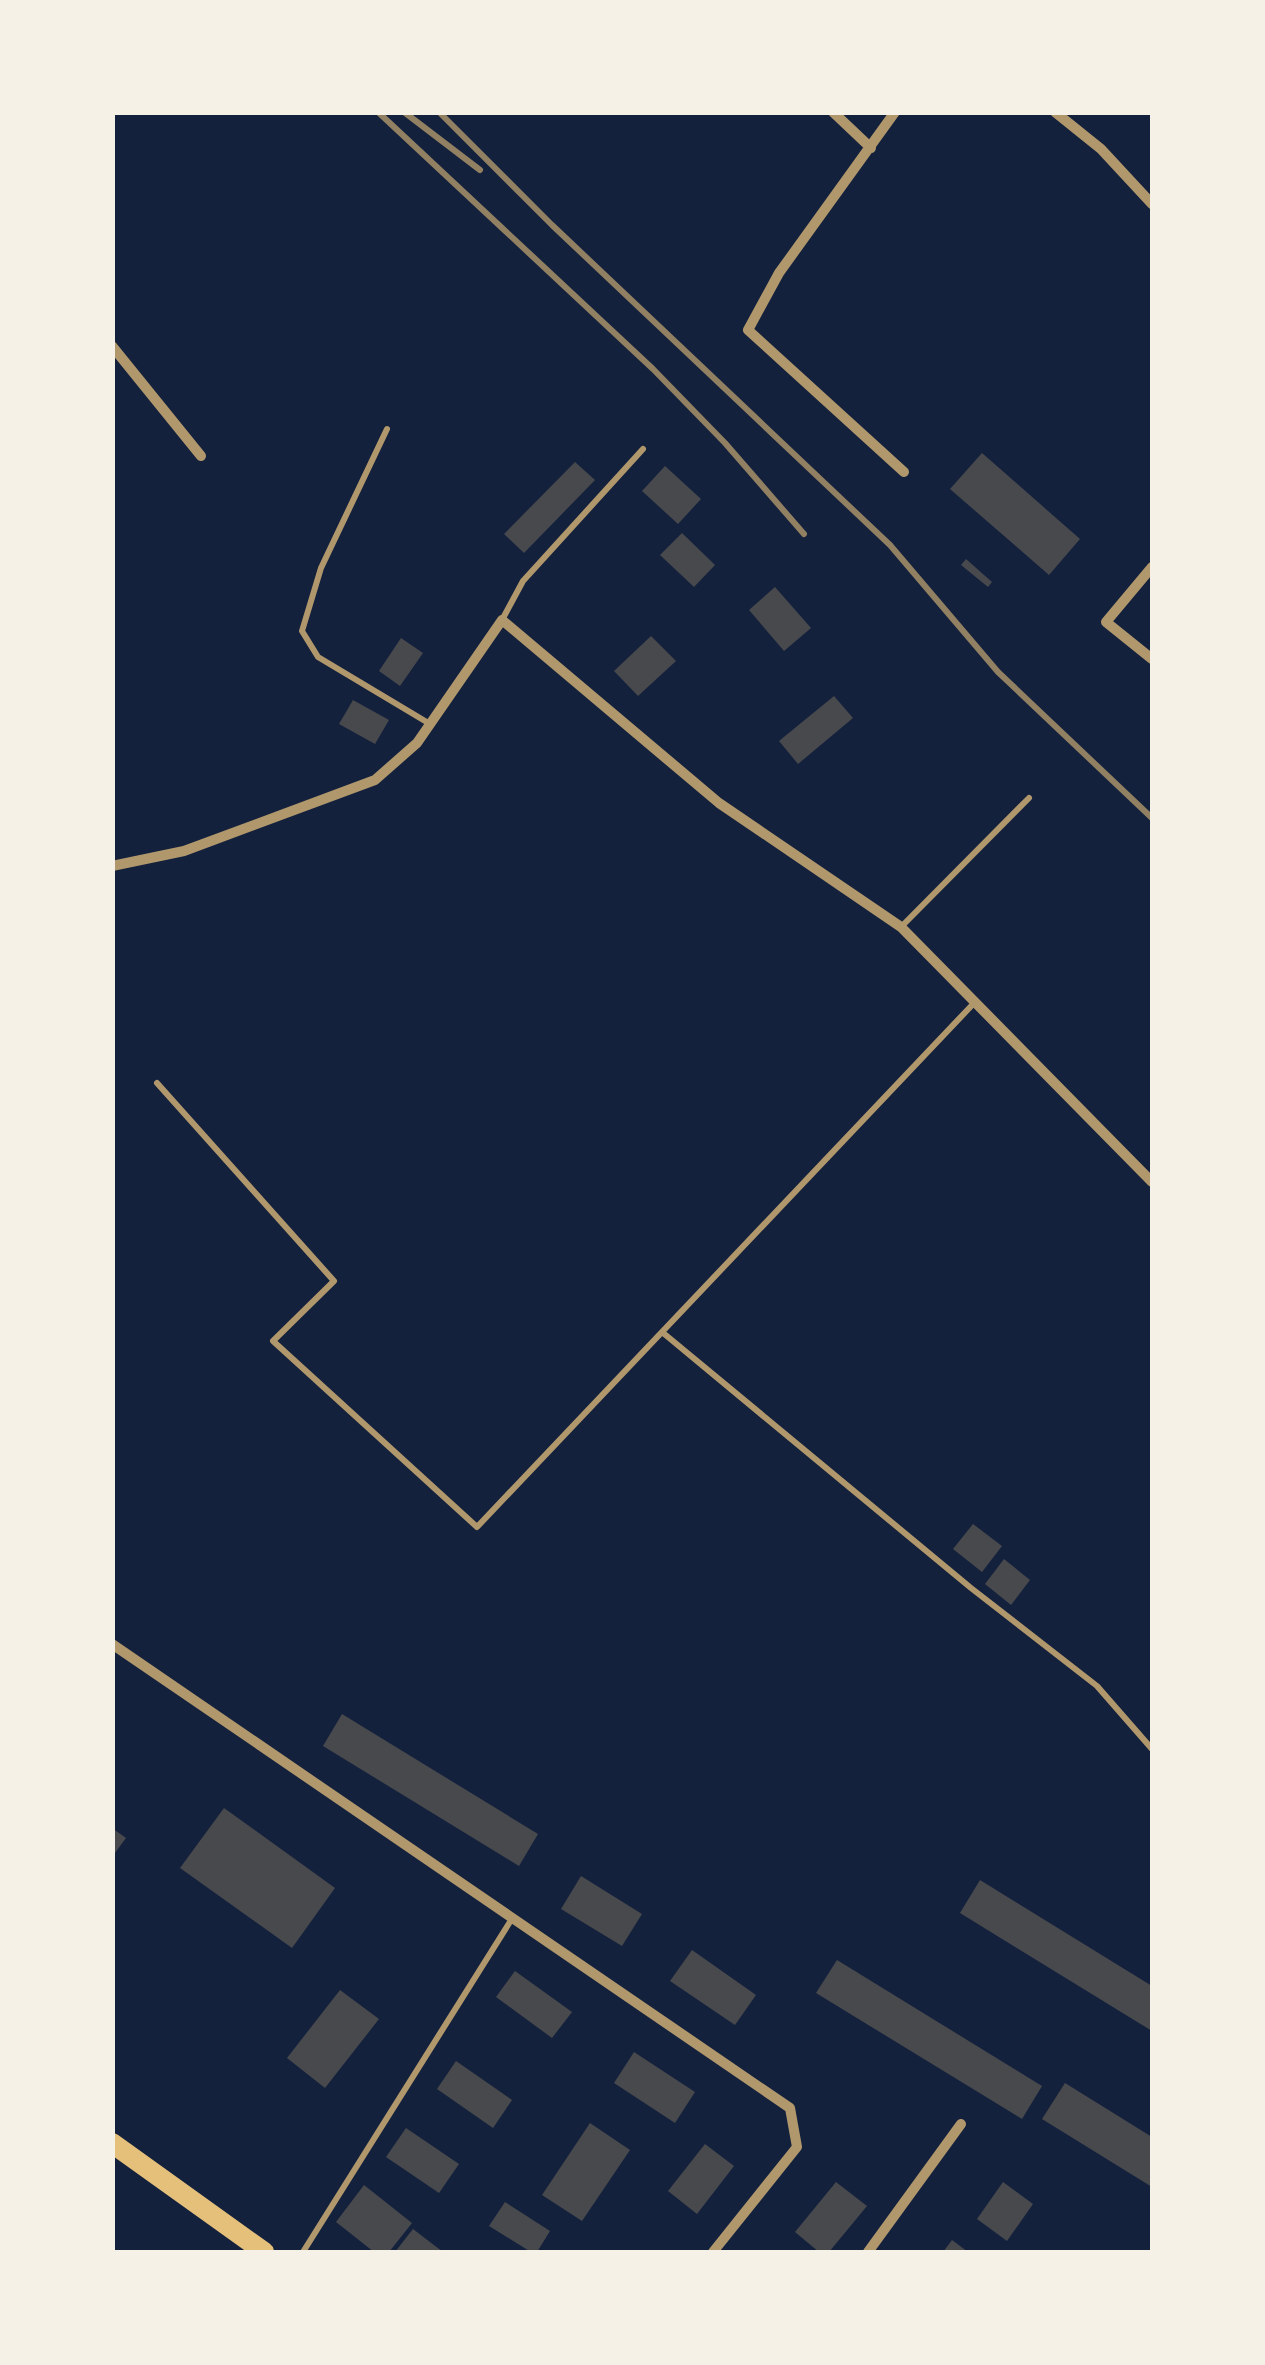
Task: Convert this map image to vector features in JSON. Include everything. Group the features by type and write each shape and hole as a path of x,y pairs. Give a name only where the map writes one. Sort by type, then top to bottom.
{"main road":[{"path":"112,2143 264,2252"}],"street":[{"path":"833,112 871,148"},
{"path":"895,112 780,273 748,330 904,472"},
{"path":"1055,112 1102,150 1152,204"},
{"path":"112,346 201,456"},
{"path":"1152,568 1106,622 1152,659"},
{"path":"112,866 184,852 375,780 417,742 502,620 720,804 901,927 1152,1182"},
{"path":"112,1644 790,2108 798,2147 714,2252"},
{"path":"868,2252 961,2124"}],"lane":[{"path":"387,429 321,568 302,631 318,657 430,724"},
{"path":"502,620 523,582 643,449"},
{"path":"901,927 1029,798"},
{"path":"157,1083 334,1280 273,1342 477,1527 975,1002"},
{"path":"662,1332 971,1588 1097,1686 1152,1749"},
{"path":"303,2252 514,1916"}],"building":[{"path":"982,453 1080,539 1049,575 950,489"},
{"path":"575,462 595,480 524,553 504,534"},
{"path":"665,466 701,499 678,524 642,491"},
{"path":"682,533 715,565 694,587 660,555"},
{"path":"966,559 992,582 988,587 961,565"},
{"path":"775,587 811,628 784,651 749,610"},
{"path":"651,636 676,661 638,696 614,671"},
{"path":"401,638 423,653 400,686 379,671"},
{"path":"834,696 853,718 798,764 779,741"},
{"path":"353,700 389,720 375,744 339,724"},
{"path":"973,1524 1002,1546 982,1572 953,1549"},
{"path":"1004,1559 1030,1580 1011,1605 985,1584"},
{"path":"342,1714 538,1834 519,1866 323,1746"},
{"path":"224,1808 335,1888 292,1948 180,1868"},
{"path":"112,1828 126,1838 112,1857"},
{"path":"581,1876 642,1914 622,1946 561,1909"},
{"path":"980,1880 1152,1986 1152,2031 960,1913"},
{"path":"692,1950 756,1995 735,2025 670,1981"},
{"path":"837,1960 1042,2086 1022,2119 816,1993"},
{"path":"515,1971 572,2012 552,2038 496,1997"},
{"path":"340,1990 379,2019 325,2088 287,2058"},
{"path":"634,2052 695,2092 675,2123 614,2083"},
{"path":"456,2061 512,2100 493,2128 437,2089"},
{"path":"1065,2083 1152,2137 1152,2187 1042,2119"},
{"path":"590,2123 630,2150 582,2221 542,2195"},
{"path":"406,2128 459,2164 439,2193 386,2157"},
{"path":"705,2144 734,2166 697,2214 668,2191"},
{"path":"836,2182 867,2206 829,2252 819,2252 795,2232"},
{"path":"1003,2182 1033,2204 1007,2241 977,2219"},
{"path":"364,2185 412,2223 389,2252 374,2252 336,2222"},
{"path":"505,2202 550,2231 537,2252 489,2226"},
{"path":"413,2229 443,2252 395,2252"},
{"path":"952,2240 968,2252 943,2252"}],"railway":[{"path":"378,112 653,369 725,443 804,534"},
{"path":"404,112 480,170"},
{"path":"439,112 552,225 890,545 998,672 1152,818"}]}
